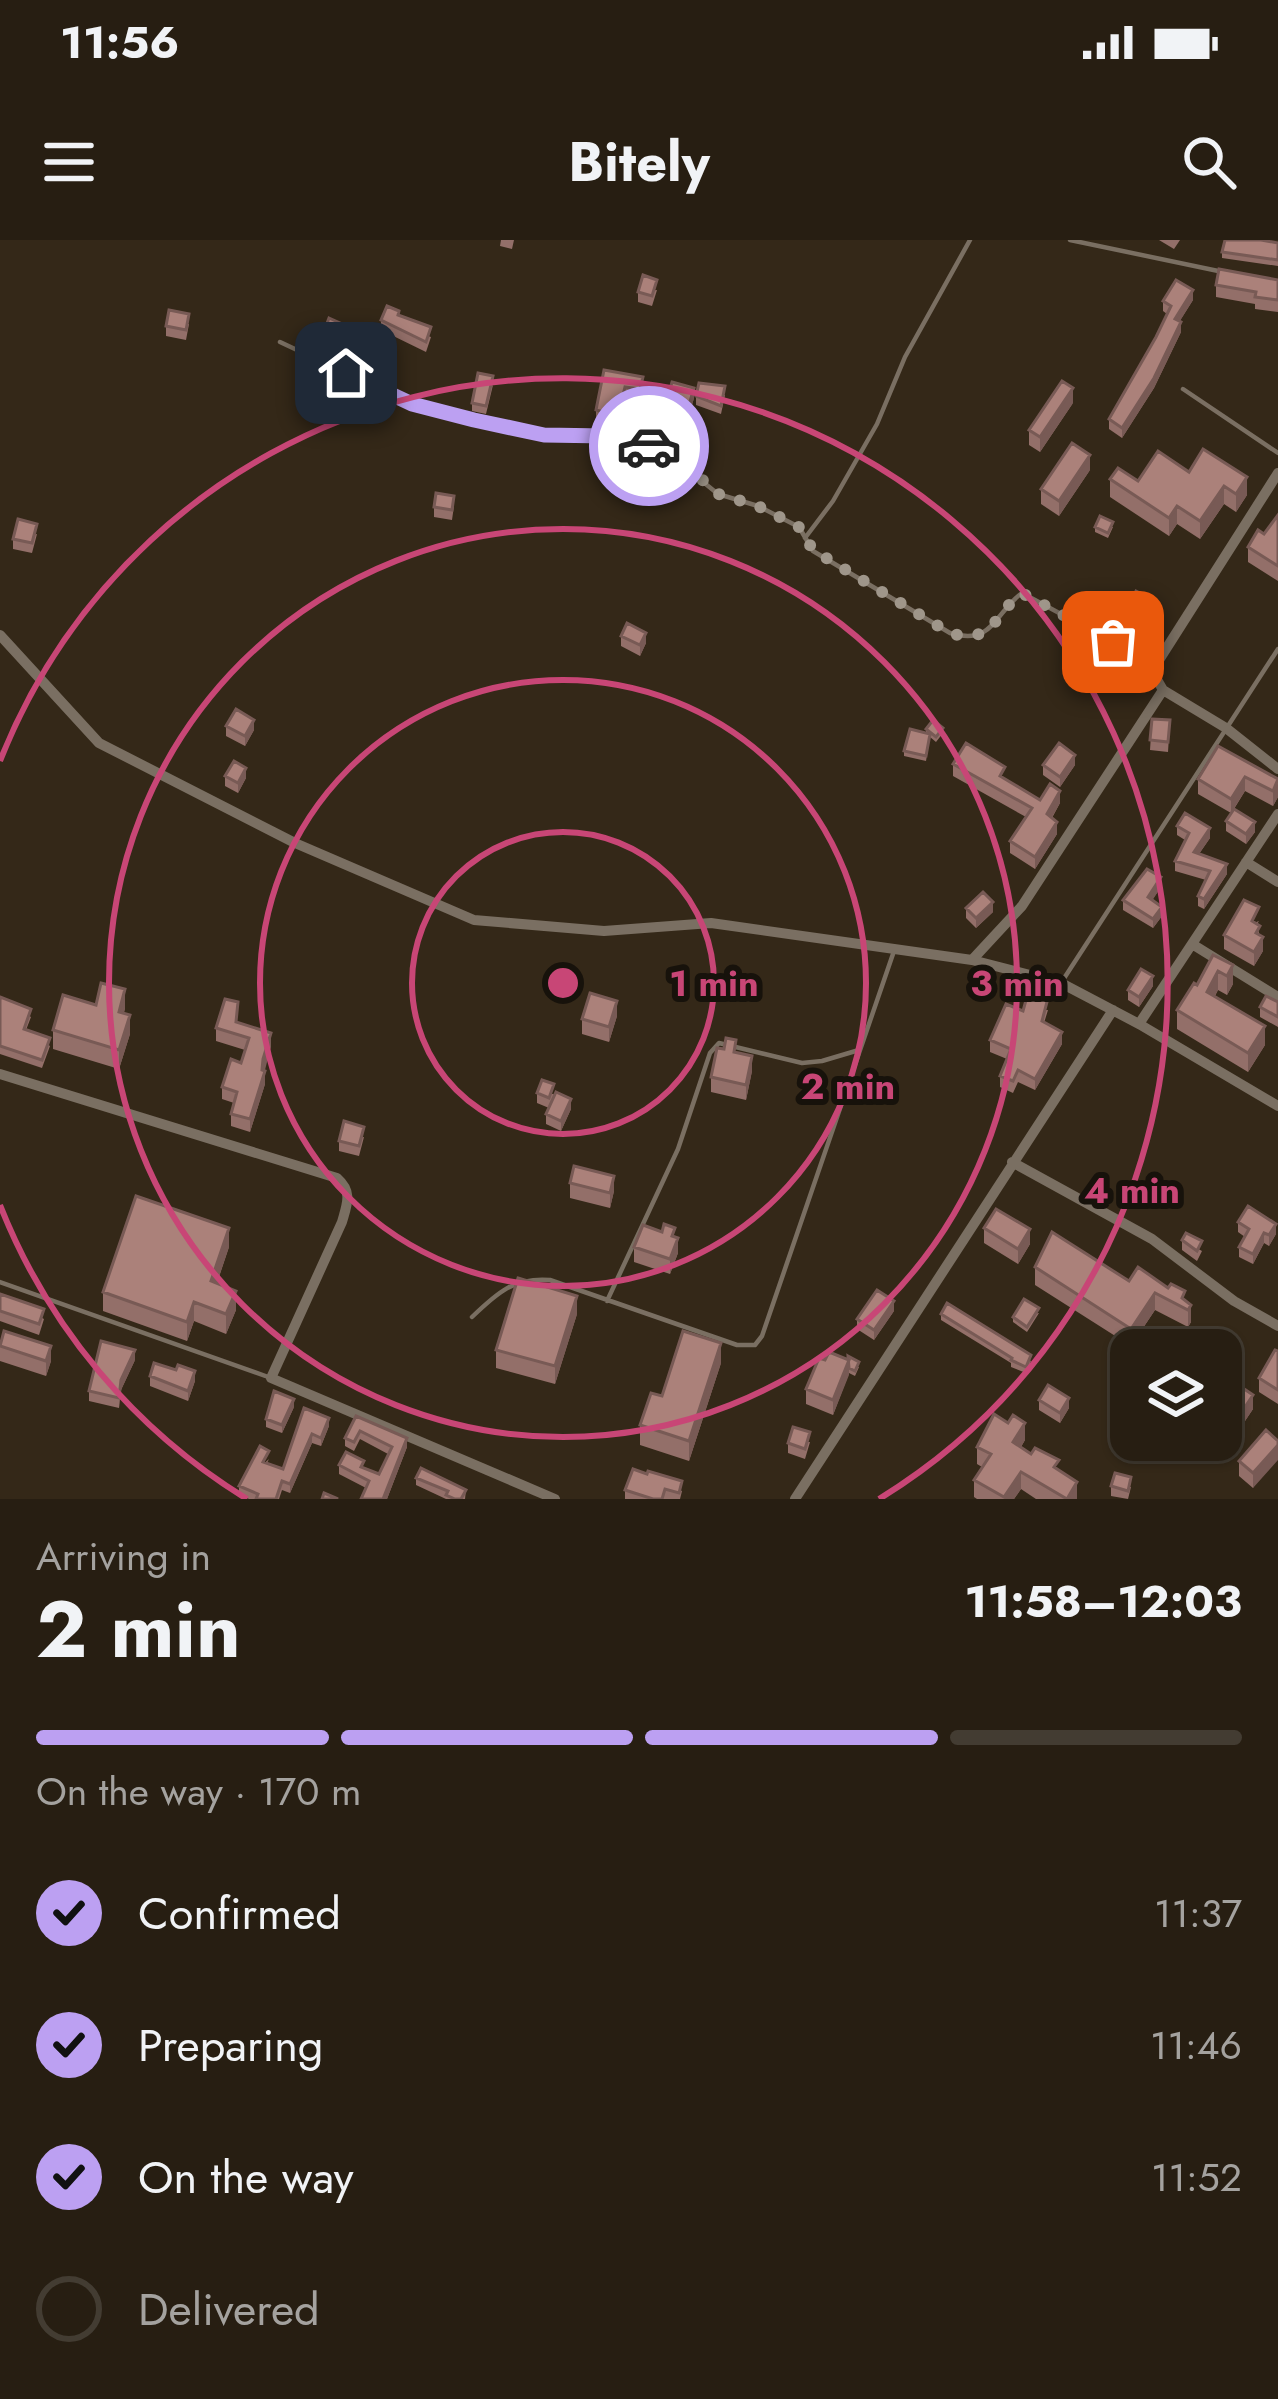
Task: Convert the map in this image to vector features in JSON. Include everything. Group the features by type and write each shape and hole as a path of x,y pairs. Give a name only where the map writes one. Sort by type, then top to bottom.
{"street":[{"path":"1278,473 1152,670 1163,690 1226,728 1278,769"},
{"path":"0,635 99,743 296,843 474,920 604,932 711,923 972,960 1061,983 1278,1106"},
{"path":"972,960 1022,906 1163,690"},
{"path":"1139,1024 1278,814"},
{"path":"1246,862 1278,882"},
{"path":"1192,944 1278,997"},
{"path":"795,1499 1112,1010"},
{"path":"0,1074 337,1178 349,1195 342,1222 271,1378 555,1499"},
{"path":"1012,1162 1152,1240 1278,1326"}],"lane":[{"path":"806,538 877,424 905,357 970,240"},
{"path":"1070,240 1231,273"},
{"path":"280,342 412,404 544,435 606,436 661,448 718,494 758,506 799,527 813,550 950,633 970,637 989,630 1022,593 1113,642 1152,670"},
{"path":"1183,389 1278,453"},
{"path":"1061,983 1278,649"},
{"path":"472,1317 502,1287 529,1278 550,1280 737,1345 755,1345 762,1336 894,951"},
{"path":"607,1301 678,1149 710,1053 719,1043 802,1063 862,1049"},
{"path":"0,1282 271,1378"}],"building":[{"path":"1225,240 1278,243 1278,260 1222,252"},
{"path":"1219,269 1278,280 1278,300 1216,285"},
{"path":"643,275 657,280 652,296 638,292"},
{"path":"1176,280 1193,290 1175,319 1181,322 1154,378 1122,428 1109,419 1171,306 1163,301"},
{"path":"387,306 431,327 426,342 381,320"},
{"path":"169,310 189,314 186,330 166,326"},
{"path":"329,318 349,327 341,345 337,343 333,350 319,344"},
{"path":"604,370 643,377 640,389 625,387 618,416 596,410"},
{"path":"478,373 493,376 486,406 472,403"},
{"path":"1062,381 1073,388 1040,437 1029,430"},
{"path":"672,382 694,388 686,415 664,409"},
{"path":"699,383 725,386 721,406 696,396"},
{"path":"1072,443 1090,455 1059,501 1041,489"},
{"path":"1203,449 1247,477 1236,494 1224,486 1200,521 1177,506 1169,518 1110,479 1118,468 1138,481 1158,451 1189,472"},
{"path":"436,493 454,496 452,510 434,507"},
{"path":"1278,515 1278,566 1248,547 1258,530 1264,534"},
{"path":"1100,516 1113,522 1108,533 1095,527"},
{"path":"18,519 37,524 32,543 13,539"},
{"path":"1136,591 1157,602 1140,635 1119,623"},
{"path":"627,623 646,633 640,645 621,636"},
{"path":"236,709 254,720 245,736 226,726"},
{"path":"1152,719 1170,720 1168,742 1150,740"},
{"path":"933,720 943,728 936,737 926,729"},
{"path":"910,729 930,734 926,756 904,751"},
{"path":"966,743 1005,767 1000,776 1040,800 1050,784 1060,791 1047,814 1057,822 1035,857 1010,841 1032,808 953,764"},
{"path":"1059,743 1075,755 1060,777 1043,765"},
{"path":"1218,746 1278,779 1273,791 1245,777 1231,799 1198,779"},
{"path":"234,761 246,768 238,783 225,776"},
{"path":"1234,809 1255,822 1246,834 1226,821"},
{"path":"1185,813 1210,828 1194,852 1227,864 1204,899 1198,896 1210,871 1175,861 1189,833 1177,826"},
{"path":"1147,869 1161,877 1148,897 1162,907 1153,919 1123,900"},
{"path":"983,892 993,902 976,918 966,908"},
{"path":"1244,900 1259,907 1252,921 1260,926 1256,933 1263,937 1254,952 1224,935"},
{"path":"1213,955 1233,965 1227,976 1218,971 1207,992 1265,1026 1248,1053 1177,1010"},
{"path":"1141,969 1153,976 1139,997 1128,990"},
{"path":"101,983 125,989 119,1012 130,1015 119,1050 53,1030 63,995 96,1005"},
{"path":"590,993 617,1001 609,1027 582,1019"},
{"path":"1028,993 1048,998 1042,1021 1062,1032 1035,1079 1018,1070 1013,1081 1000,1076 1011,1049 990,1040 1006,1004 1023,1011"},
{"path":"1266,996 1278,1002 1278,1017 1260,1007"},
{"path":"0,997 31,1009 24,1029 50,1038 42,1060 0,1046"},
{"path":"225,999 238,1002 236,1022 271,1033 250,1119 231,1114 237,1092 222,1087 231,1059 241,1063 249,1038 216,1028"},
{"path":"726,1038 736,1040 734,1052 752,1056 746,1085 711,1077 717,1048 724,1049"},
{"path":"542,1080 554,1084 549,1098 537,1093"},
{"path":"556,1092 571,1099 561,1121 546,1114"},
{"path":"344,1121 364,1127 359,1146 339,1141"},
{"path":"574,1166 614,1176 610,1193 570,1183"},
{"path":"136,1196 229,1228 211,1281 236,1291 226,1314 194,1302 187,1322 103,1292"},
{"path":"1248,1206 1276,1224 1269,1235 1264,1233 1253,1254 1239,1247 1249,1229 1238,1222"},
{"path":"996,1209 1030,1229 1018,1249 984,1228"},
{"path":"664,1224 675,1228 672,1236 678,1238 670,1259 634,1247 643,1225 662,1232"},
{"path":"1052,1232 1129,1281 1138,1267 1168,1288 1171,1284 1185,1291 1182,1298 1191,1305 1188,1310 1155,1293 1131,1329 1035,1267"},
{"path":"1186,1233 1202,1241 1197,1251 1182,1240"},
{"path":"518,1278 577,1296 555,1366 496,1350"},
{"path":"877,1290 894,1301 874,1330 857,1319"},
{"path":"0,1294 44,1309 39,1324 0,1311"},
{"path":"1024,1299 1039,1308 1027,1327 1013,1317"},
{"path":"947,1303 1031,1355 1026,1367 941,1314"},
{"path":"4,1331 51,1346 46,1361 0,1346"},
{"path":"683,1331 721,1343 689,1441 640,1425 651,1393 662,1396"},
{"path":"101,1341 135,1350 121,1380 119,1398 89,1391"},
{"path":"1278,1351 1278,1390 1259,1378"},
{"path":"829,1352 849,1360 833,1400 806,1389 819,1358 825,1360"},
{"path":"848,1356 859,1362 855,1371 849,1368"},
{"path":"154,1363 195,1371 188,1391 150,1376"},
{"path":"1048,1385 1069,1398 1060,1413 1039,1400"},
{"path":"1242,1388 1253,1395 1242,1409"},
{"path":"274,1391 294,1399 282,1425 266,1419"},
{"path":"304,1408 329,1418 321,1438 312,1434 290,1484 282,1481 276,1499 256,1499 258,1494 239,1486 260,1446 269,1451 263,1462 283,1469"},
{"path":"994,1414 1008,1423 1013,1415 1025,1423 1013,1442 1031,1454 1035,1448 1059,1460 1054,1467 1077,1482 1067,1499 1021,1472 1004,1497 974,1480 991,1454 977,1447"},
{"path":"356,1416 407,1438 383,1499 361,1499 369,1481 339,1465 346,1452 364,1461 361,1467 379,1474 392,1447 360,1431 354,1442 345,1438"},
{"path":"793,1427 810,1432 805,1449 788,1443"},
{"path":"1266,1430 1278,1441 1253,1473 1239,1461"},
{"path":"421,1468 466,1490 461,1499 416,1478"},
{"path":"633,1469 682,1481 679,1493 665,1489 662,1499 653,1499 625,1490"},
{"path":"1115,1473 1131,1477 1128,1491 1111,1486"}],"way so far":[{"path":"649,446 678,458 718,494 758,506 799,527 813,550 950,633 970,637 989,630 1022,593 1113,642"}],"route":[{"path":"346,373 412,404 474,420 544,435 606,436 649,446"}]}
